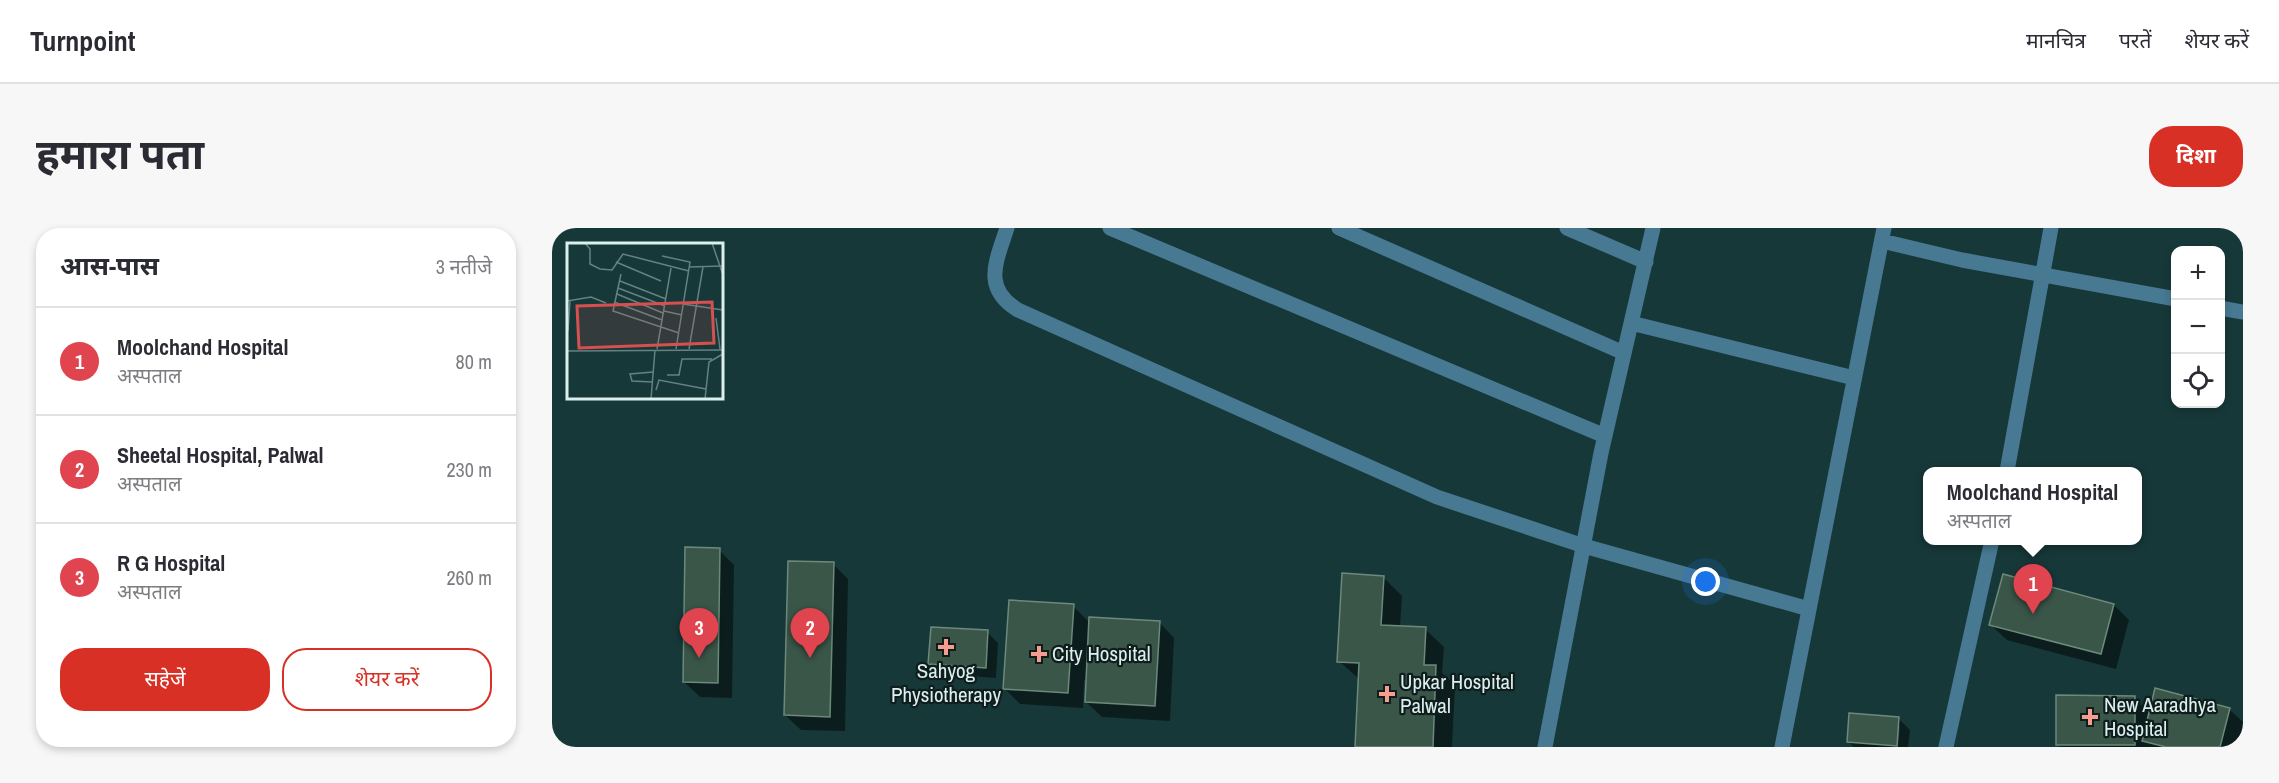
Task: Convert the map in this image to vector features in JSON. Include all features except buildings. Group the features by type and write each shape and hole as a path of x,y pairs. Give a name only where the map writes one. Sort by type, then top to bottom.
{"street":[{"path":"1007,228 996,260 995,279 997,291 1004,302 1018,310 1437,497 1584,546 1809,609"},
{"path":"1110,228 1605,436"},
{"path":"1339,228 1624,353"},
{"path":"1567,228 1646,261"},
{"path":"1545,747 1605,436 1653,228"},
{"path":"2008,467 2051,228"},
{"path":"1782,747 1883,234 1962,260 2171,298"},
{"path":"2225,309 2243,312"},
{"path":"1631,323 1854,378"},
{"path":"1946,747 1991,545"}],"place":[{"name":"Moolchand Hospital","path":"2033,614"},
{"name":"Sahyog Physiotherapy","path":"946,647"},
{"name":"City Hospital","path":"1039,654"},
{"name":"R G Hospital","path":"699,658"},
{"name":"Sheetal Hospital, Palwal","path":"810,658"},
{"name":"Upkar Hospital Palwal","path":"1387,694"},
{"name":"New Aaradhya Hospital","path":"2090,717"}]}
